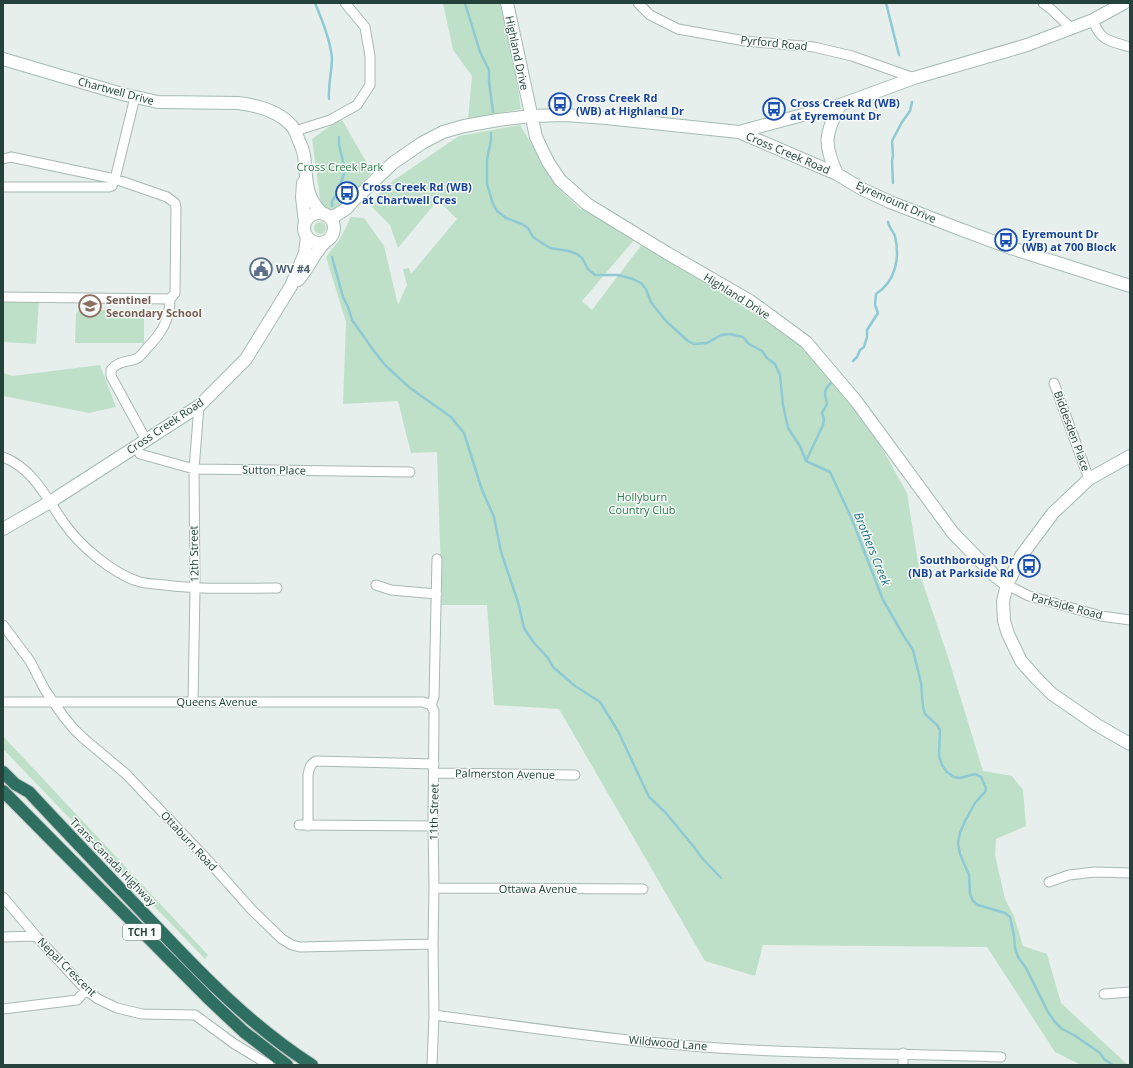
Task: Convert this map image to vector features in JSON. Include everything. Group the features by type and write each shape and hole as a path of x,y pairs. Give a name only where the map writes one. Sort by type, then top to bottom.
{"highway":[{"path":"3,764 29,792"},
{"name":"Trans-Canada Highway","path":"3,772 15,784 29,792 219,991 272,1037 312,1065"},
{"name":"TCH 1","path":"3,791 210,1000 244,1032 287,1065"},
{"path":"3,796 41,828"}],"street":[{"path":"305,168 302,196 305,222 304,227 307,236 315,242 325,242 334,231 333,221 312,203 308,192 304,154 295,131 330,120 356,105 370,85 370,56 365,27 345,3"},
{"name":"Highland Drive","path":"507,3 536,137 548,162 560,180 587,204 750,301 806,342 856,401 953,532 994,574 1007,585"},
{"name":"Pyrford Road","path":"638,3 650,15 678,29 745,41 814,48 852,56 914,78"},
{"path":"1043,3 1072,29"},
{"path":"837,174 832,163 827,141 831,123 840,105 914,78 1027,45 1072,29 1093,20 1124,3"},
{"path":"1093,20 1096,29 1102,37 1130,47"},
{"name":"Chartwell Drive","path":"3,59 135,97 158,102 250,104 283,118 292,125 295,131"},
{"path":"3,187 112,186 135,97"},
{"name":"Cross Creek Road","path":"739,132 840,105"},
{"name":"Cross Creek Road","path":"334,231 342,222 347,208 353,200 393,163 422,143 443,132 464,126 531,116 582,116 739,132 837,174"},
{"path":"3,159 11,157 115,179 167,197 175,203 176,293 170,299 168,319 163,330 154,342 137,358 117,364 111,370 111,376 146,440"},
{"name":"Eyremount Drive","path":"837,174 862,189 957,228 1011,248 1130,286"},
{"name":"Cross Creek Road","path":"326,214 335,216 347,208"},
{"path":"305,222 311,215 326,214"},
{"name":"Cross Creek Road","path":"3,529 50,502 199,406 246,359 291,286 305,253 307,236"},
{"name":"Cross Creek Road","path":"291,286 307,268 320,247 325,242"},
{"path":"3,296 170,299"},
{"name":"Biddesden Place","path":"1054,382 1089,479"},
{"name":"12th Street","path":"193,702 195,588 194,469 199,406"},
{"name":"Sutton Place","path":"140,454 194,469 410,472"},
{"path":"1130,456 1089,479 1053,513 1021,556 1007,585 1003,601 1004,621 1008,634 1021,661 1052,694 1097,725 1130,744"},
{"path":"3,457 24,469 65,524 86,548 112,569 140,582 195,588 277,588"},
{"name":"11th Street","path":"432,1065 434,1015 434,716 431,706 434,697 437,559"},
{"path":"376,585 391,590 437,594"},
{"name":"Parkside Road","path":"1007,585 1029,596 1101,616 1130,620"},
{"name":"Ottaburn Road","path":"3,625 30,661 45,690 73,728 126,774 203,855 252,910 282,940 300,947 433,944"},
{"name":"Queens Avenue","path":"3,702 423,702 431,706"},
{"name":"Palmerston Avenue","path":"433,826 304,825 308,775 312,763 575,775"},
{"path":"1049,882 1069,875 1089,873 1130,873"},
{"name":"Ottawa Avenue","path":"434,888 643,889"},
{"name":"Nepal Crescent","path":"3,896 36,936 86,990 98,999 117,1008 142,1014 195,1015 233,1043 269,1065"},
{"path":"3,937 36,936"},
{"path":"3,1009 77,1000 86,990"},
{"path":"1104,994 1130,992"},
{"name":"Wildwood Lane","path":"434,1015 557,1032 752,1050 903,1053 1000,1057"},
{"path":"903,1053 903,1065"}],"green space":[{"path":"443,3 501,3 514,63 521,109 468,119 472,76 453,50"},
{"name":"Cross Creek Park","path":"341,118 372,172 334,212 328,212 321,206 312,139"},
{"name":"Hollyburn Country Club","path":"520,125 557,187 579,208 635,239 582,301 592,310 643,243 775,327 817,358 879,443 907,493 920,575 948,657 983,771 1012,776 1023,790 1026,826 996,839 995,855 1005,899 1014,916 1023,946 1047,954 1061,1003 1128,1065 1081,1065 1055,1052 987,947 763,945 755,976 705,961 559,709 494,705 487,605 442,605 437,452 411,453 398,401 343,404 346,322 326,257 340,239 351,217 364,218 384,246 398,305 407,285 403,269 409,268 411,274 457,219 438,200 398,248 390,225 369,204 394,180 459,136"},
{"path":"322,222 325,223 325,233 318,234 315,233 314,226 315,223"},
{"path":"3,298 39,300 36,344 3,342"},
{"path":"80,310 144,310 144,343 75,343 76,313"},
{"path":"100,365 116,407 89,413 3,396 3,373 13,376"},
{"path":"3,736 208,955 205,959 3,749"}],"waterway":[{"path":"315,3 331,51 332,63 329,99"},
{"name":"Brothers Creek","path":"465,3 480,52 489,70 493,112"},
{"path":"886,3 899,55"},
{"path":"893,183 892,141 902,122 910,111 912,102"},
{"name":"Brothers Creek","path":"491,133 487,160 487,184 493,204 497,211 506,218 528,228 533,237 550,248 577,254 582,258 588,269 595,275 618,275 641,283 646,289 651,302 657,310 666,321 688,341 694,344 707,343 721,335 730,334 743,337 749,344 762,351 767,358 775,364 780,375 783,405 788,428 800,446 806,461 830,472 851,517 883,600 913,650 921,683 925,714 937,725 940,730 939,756 942,765 947,772 954,777 960,778 975,774 981,777 986,788 985,792 975,803 965,821 958,843 960,854 969,875 970,894 973,901 978,905 1005,913 1010,917 1018,957 1026,968 1048,1012 1062,1029 1074,1035 1100,1053 1104,1059 1113,1065"},
{"path":"332,206 332,201 337,194 345,171 339,144 339,137"},
{"path":"853,361 857,357 860,350 864,347 867,337 867,330 878,313 875,305 876,294 888,283 895,268 897,253 895,236 888,222"},
{"path":"332,257 343,297 352,320 374,351 385,365 410,388 451,417 464,433 482,490 494,517 501,552 518,602 524,628 534,643 548,658 553,667 575,686 600,702 618,731 649,797 665,812 702,858 721,878"},
{"path":"806,461 823,425 824,419 822,413 827,404 825,390 832,382"}],"place":[{"name":"Cross Creek Rd (WB) at Highland Dr","path":"560,104"},
{"name":"Cross Creek Rd (WB) at Eyremount Dr","path":"774,109"},
{"name":"Cross Creek Rd (WB) at Chartwell Cres","path":"347,193"},
{"name":"Eyremount Dr (WB) at 700 Block","path":"1006,240"},
{"name":"WV #4","path":"261,269"},
{"name":"Sentinel Secondary School","path":"90,306"},
{"name":"Southborough Dr (NB) at Parkside Rd","path":"1029,566"}]}
